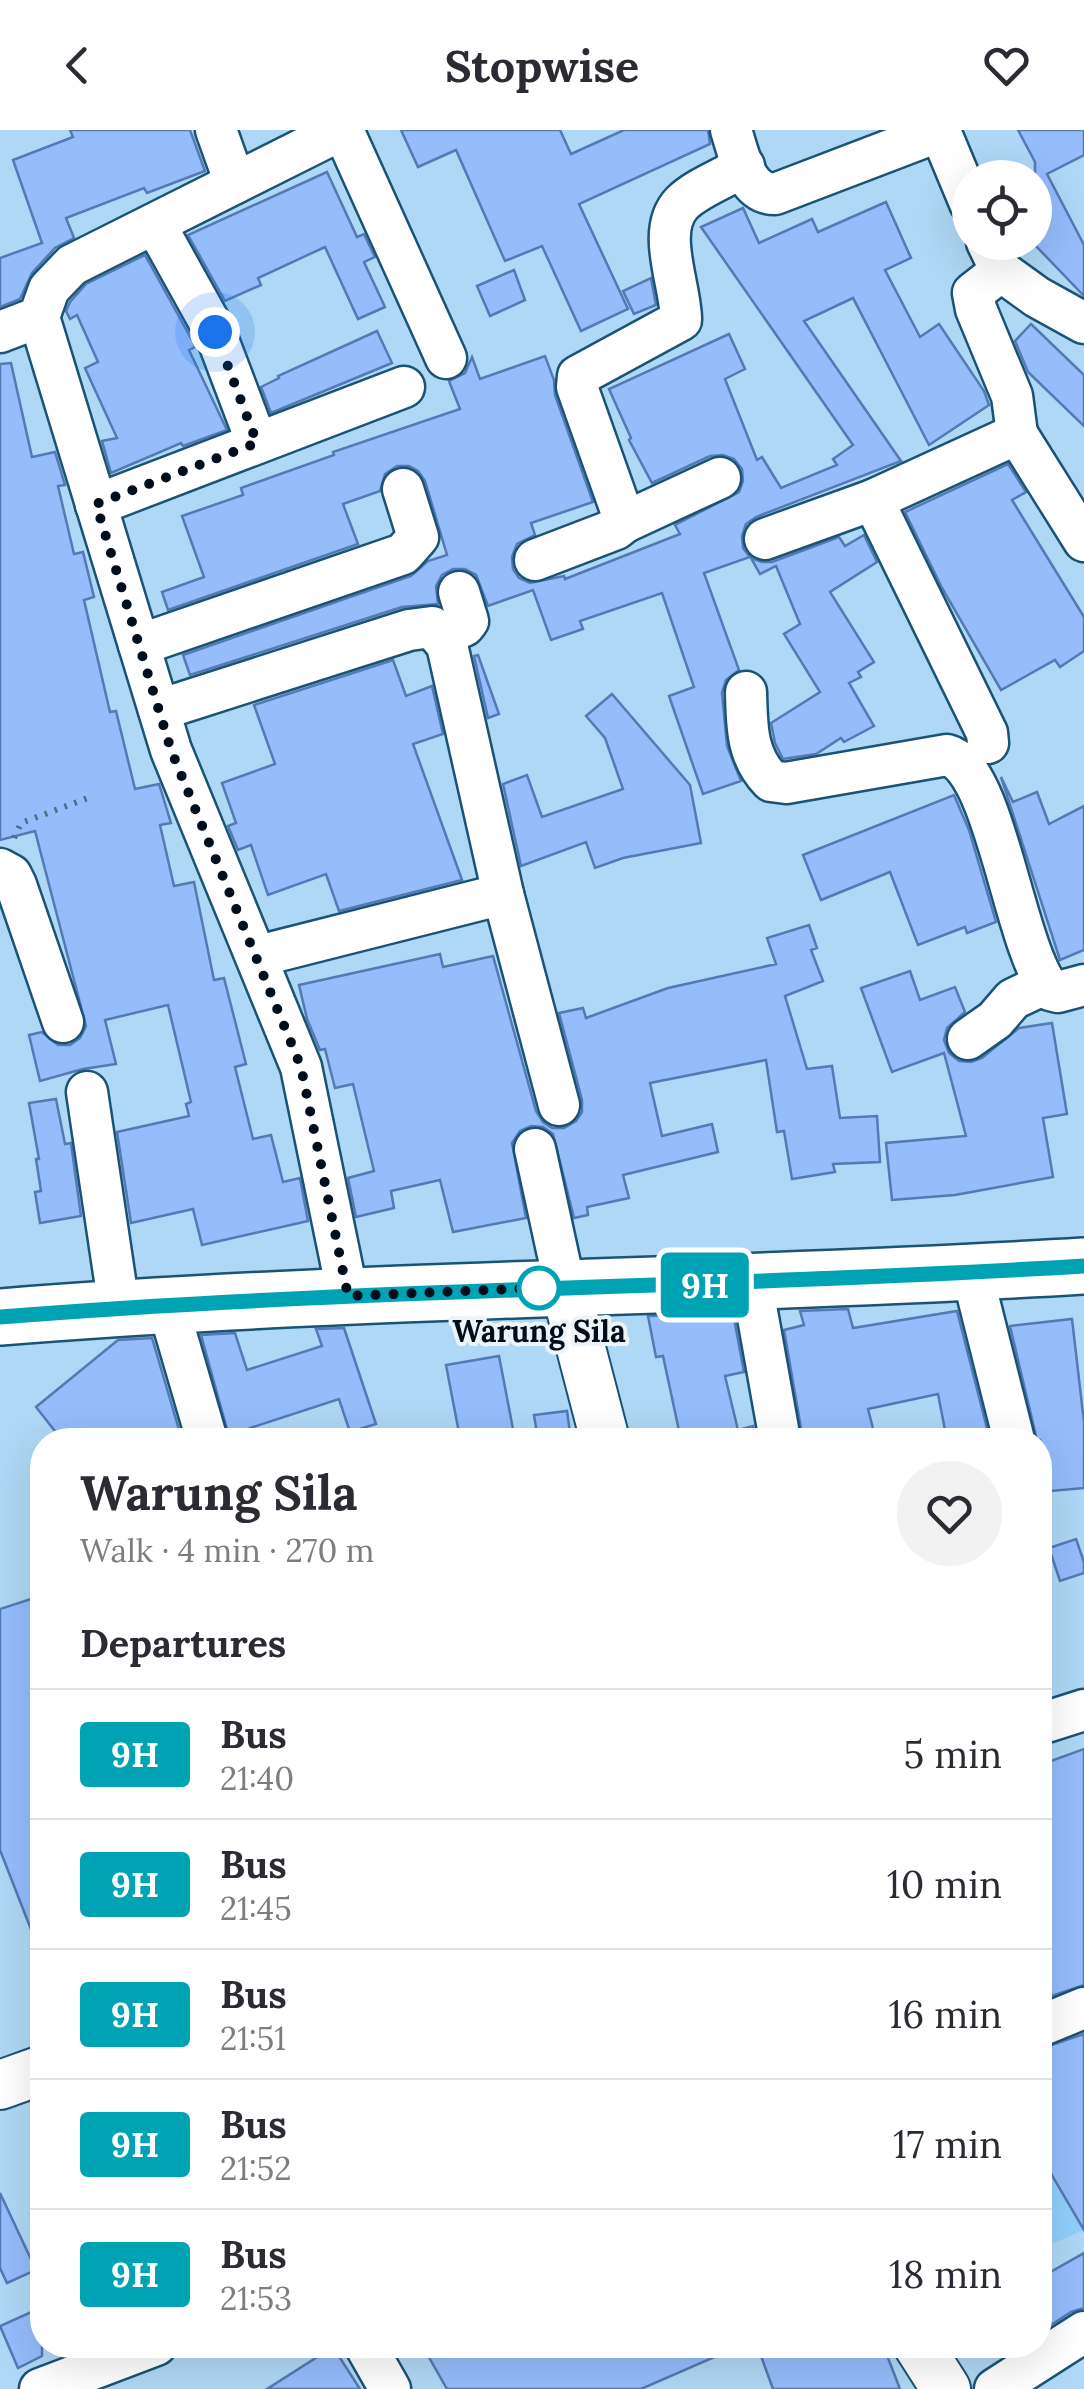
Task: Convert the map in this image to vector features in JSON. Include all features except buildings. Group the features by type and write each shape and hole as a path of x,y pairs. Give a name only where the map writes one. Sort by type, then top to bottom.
{"main road":[{"path":"0,1316 143,1305 345,1277 559,1263 752,1284 1084,1266"}],"street":[{"path":"216,130 235,183"},
{"path":"345,1277 301,1067 171,750 39,317 49,289 72,265 342,130 446,358"},
{"path":"625,522 577,387 578,376 681,320 670,234 671,218 684,201 737,148 754,189 765,194 776,194 940,131 952,160"},
{"path":"156,224 215,332 257,443"},
{"path":"992,260 973,293 1012,396 1016,434 1084,540"},
{"path":"997,260 1037,297 1084,323"},
{"path":"0,332 39,317"},
{"path":"96,504 404,387"},
{"path":"765,539 872,500 1016,434"},
{"path":"535,560 616,530 625,522 720,478"},
{"path":"139,645 404,554 418,537 404,489"},
{"path":"872,500 988,743"},
{"path":"440,634 468,621 459,592"},
{"path":"159,710 408,630 432,627 440,634 446,645 503,894 559,1105"},
{"path":"746,692 748,737 754,757 770,781 786,783 947,755 960,759 983,796 1035,966 1064,984"},
{"path":"4,861 16,885 63,1022"},
{"path":"258,956 503,894"},
{"path":"968,1039 995,1020 1013,999 1064,984"},
{"path":"86,1092 143,1305 201,1428"},
{"path":"535,1149 559,1263 603,1428"},
{"path":"972,1273 1011,1428"},
{"path":"752,1284 778,1428"},
{"path":"1052,1720 1084,1710"},
{"path":"1052,2021 1084,2008"},
{"path":"0,2085 30,2074"},
{"path":"1052,2352 1084,2332"},
{"path":"40,2389 122,2358"},
{"path":"372,2358 390,2389"},
{"path":"926,2358 946,2389"},
{"path":"995,2389 1043,2358"}],"path":[{"path":"4,861 21,823 88,798"}],"shaded area":[{"path":"1084,2030 1084,2230 1052,2244 1052,2047"}],"bus line":[{"name":"9H","path":"0,1317 167,1303 752,1284 1084,1266"}],"place":[{"name":"Warung Sila","path":"539,1288"}],"route":[{"path":"215,332 257,443 96,504 171,750 301,1067 348,1296 539,1288"}]}
